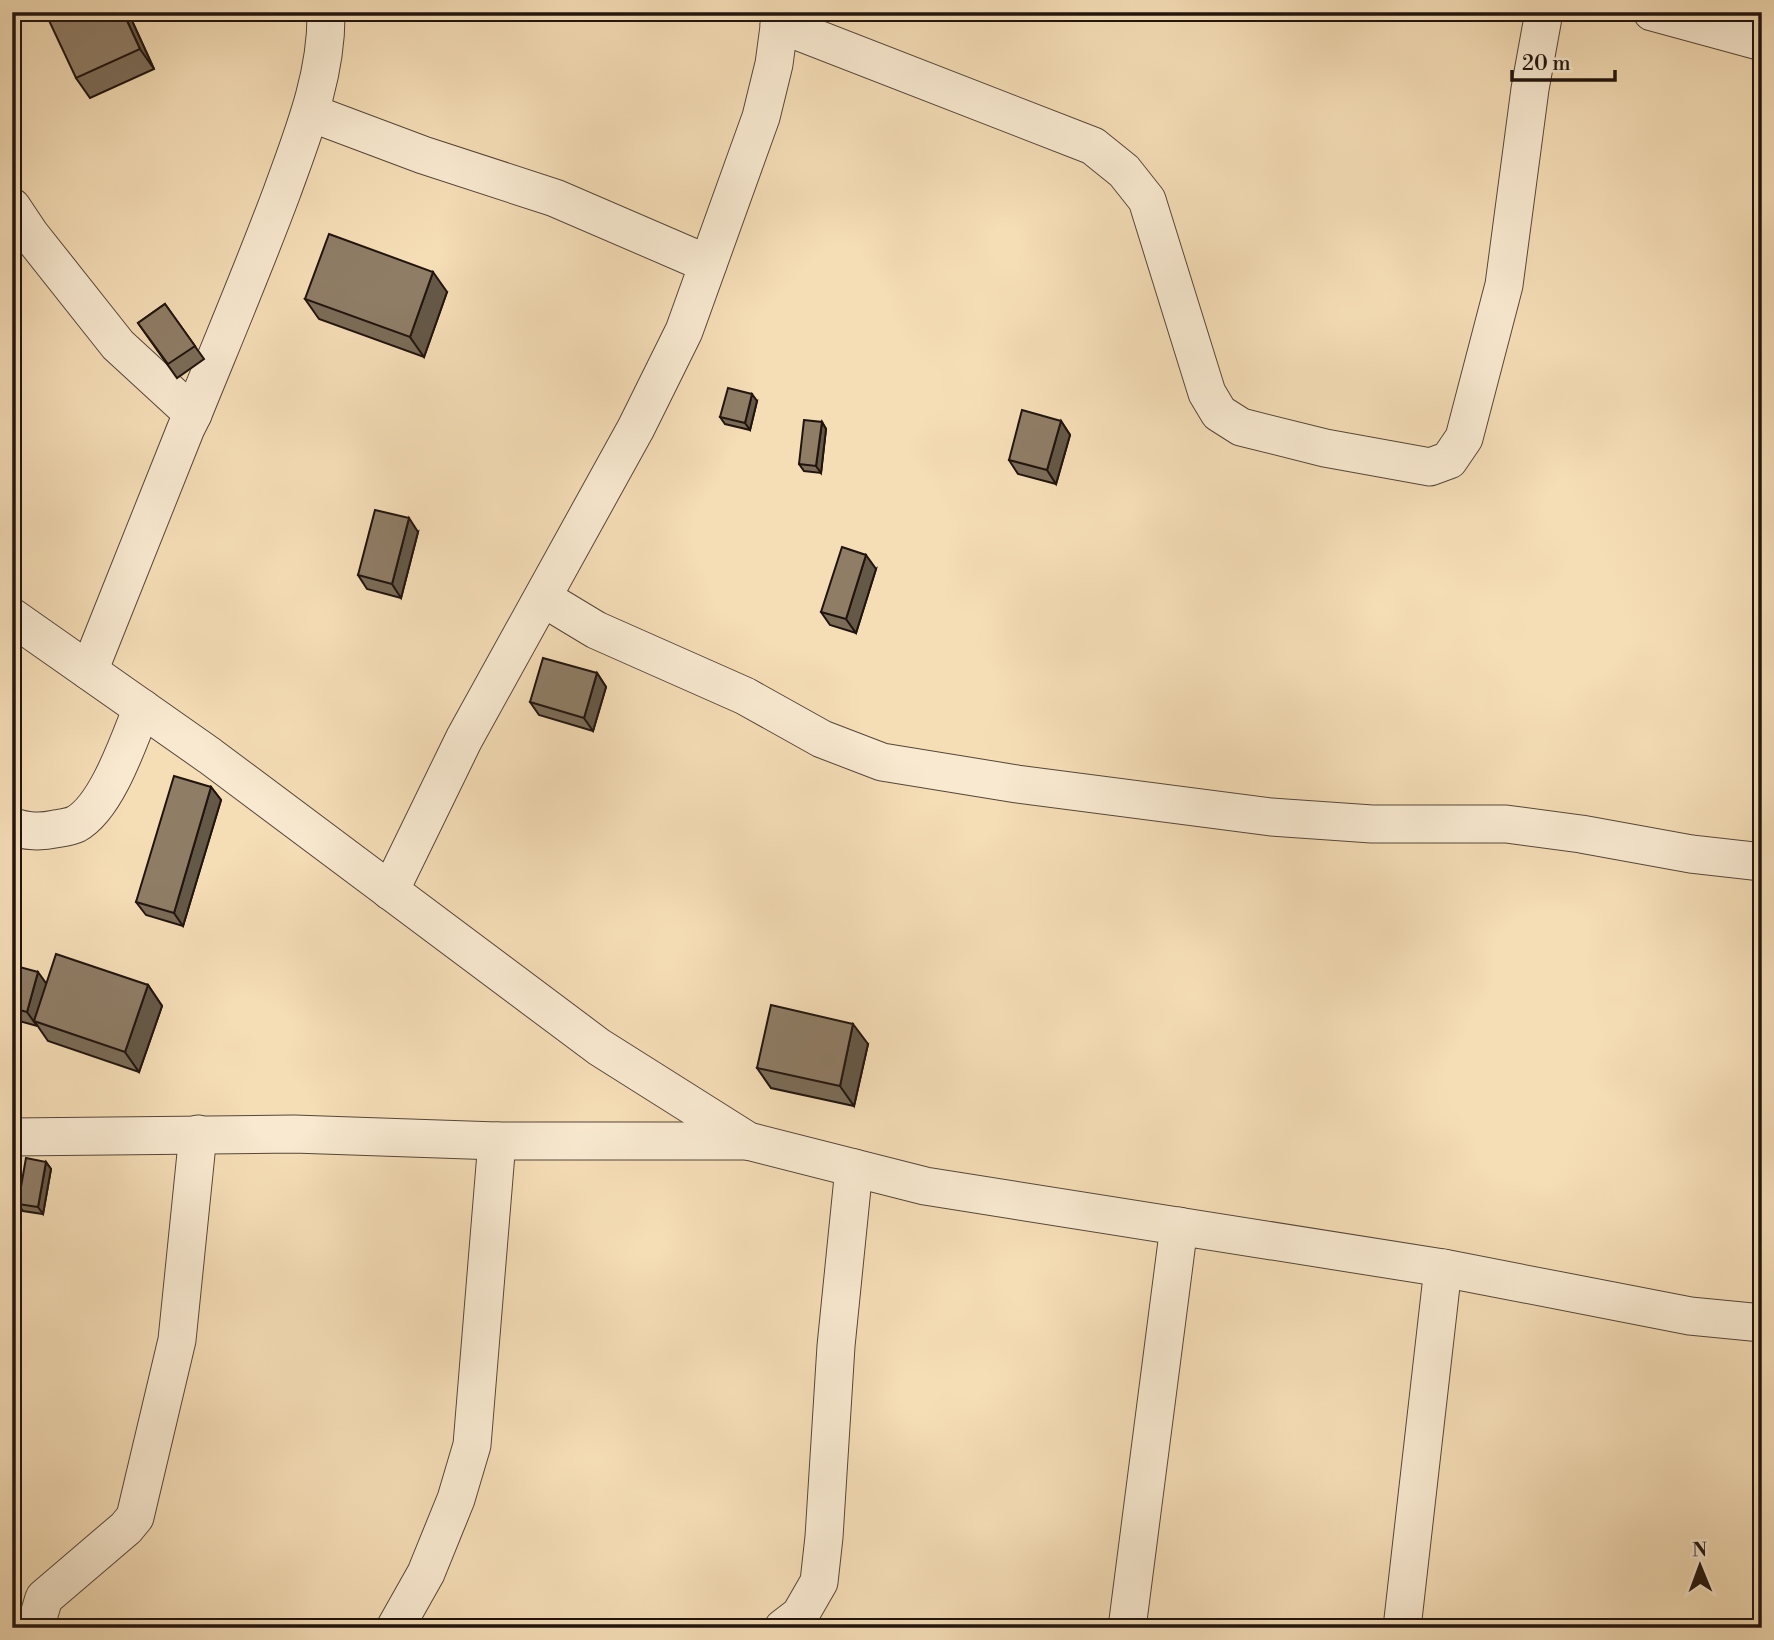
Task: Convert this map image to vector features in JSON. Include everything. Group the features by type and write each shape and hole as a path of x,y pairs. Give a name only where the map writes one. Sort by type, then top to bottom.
{"street":[{"path":"89,671 272,217 311,113 327,31 326,12"},
{"path":"390,891 464,739 642,416 684,331 761,117 774,64 780,18 1093,146 1124,171 1147,200 1207,393 1220,413 1253,430 1325,448 1430,467 1449,460 1464,438 1504,285 1530,89 1544,12"},
{"path":"1652,12 1762,42"},
{"path":"311,113 423,155 555,198 708,264"},
{"path":"12,207 118,345 193,414"},
{"path":"543,598 596,629 745,696 822,739 882,762 1017,784 1271,817 1372,824 1506,824 1581,834 1691,854 1762,862"},
{"path":"12,617 210,756 599,1047 748,1141"},
{"path":"12,826 46,831 75,825 92,809 113,780 142,708"},
{"path":"30,1606 126,1528 135,1517 177,1340 198,1134"},
{"path":"12,1137 294,1134 497,1141 748,1141 925,1186 1443,1268 1690,1316 1762,1323"},
{"path":"395,1628 426,1573 456,1499 472,1445 497,1141"},
{"path":"783,1628 800,1615 818,1582 824,1536 836,1346 854,1167"},
{"path":"1127,1628 1179,1226"},
{"path":"1402,1628 1443,1268"}],"building":[{"path":"45,12 123,12 140,49 76,78"},
{"path":"329,234 433,272 410,337 305,299"},
{"path":"165,304 195,346 168,364 138,323"},
{"path":"728,388 752,394 745,423 720,417"},
{"path":"1022,410 1061,421 1047,470 1009,460"},
{"path":"804,420 822,422 816,466 799,464"},
{"path":"375,510 409,518 392,584 358,575"},
{"path":"842,547 866,555 846,619 821,612"},
{"path":"543,658 597,673 584,718 530,702"},
{"path":"174,776 211,787 174,913 136,902"},
{"path":"56,954 148,985 125,1052 34,1021"},
{"path":"12,965 38,972 27,1012 12,1008"},
{"path":"771,1005 853,1024 840,1086 757,1068"},
{"path":"26,1158 46,1162 38,1207 18,1204"}]}
